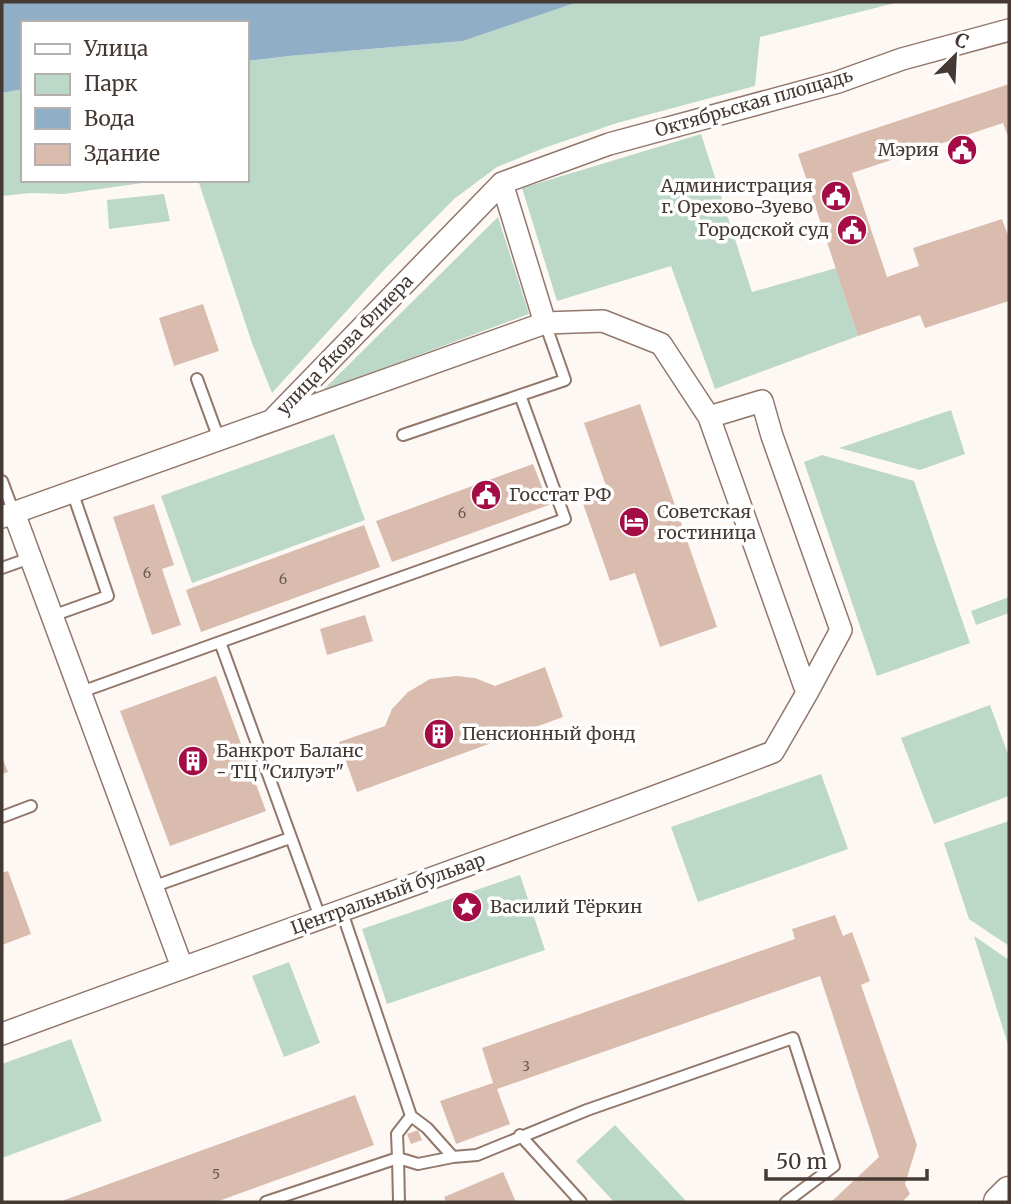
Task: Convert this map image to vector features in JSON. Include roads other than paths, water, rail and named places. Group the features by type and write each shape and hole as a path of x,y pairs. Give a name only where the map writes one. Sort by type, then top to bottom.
{"main road":[{"path":"999,1202 1009,1192"}],"street":[{"name":"Октябрьская площадь","path":"502,183 608,144 838,82 902,59 1009,30"},
{"path":"502,183 545,323"},
{"name":"улица Якова Флиера","path":"8,515 271,421 502,183"},
{"path":"271,421 545,323 603,321 661,344 709,417 807,693"},
{"path":"709,417 762,401 841,630 807,693"},
{"path":"8,515 30,558 182,967"},
{"name":"Центральный бульвар","path":"2,1034 182,967 342,912 773,752 807,693"}],"lane":[{"path":"403,435 565,380 545,323"},
{"path":"197,379 219,439"},
{"path":"80,692 565,519 520,395"},
{"path":"2,481 8,515"},
{"path":"52,616 108,596 72,491"},
{"path":"2,568 30,558"},
{"path":"220,642 321,919"},
{"path":"2,817 31,806"},
{"path":"152,887 290,838"},
{"path":"342,912 411,1116 427,1128 453,1157"},
{"path":"266,1202 398,1158 418,1164 477,1155 520,1135 587,1110 793,1038 834,1166 786,1202"},
{"path":"399,1202 397,1134 411,1116"},
{"path":"520,1135 581,1202"}],"water":[{"path":"2,2 578,2 463,41 248,61 248,21 21,21 21,89 2,93"}],"place":[{"name":"Мэрия","path":"962,150"},
{"name":"Администрация г. Орехово-Зуево","path":"836,196"},
{"name":"Городской суд","path":"852,230"},
{"name":"Госстат РФ","path":"486,495"},
{"name":"Советская гостиница","path":"634,522"},
{"name":"Пенсионный фонд","path":"439,734"},
{"name":"Банкрот Баланс - ТЦ \"Силуэт\"","path":"193,761"},
{"name":"Василий Тёркин","path":"467,907"}]}
